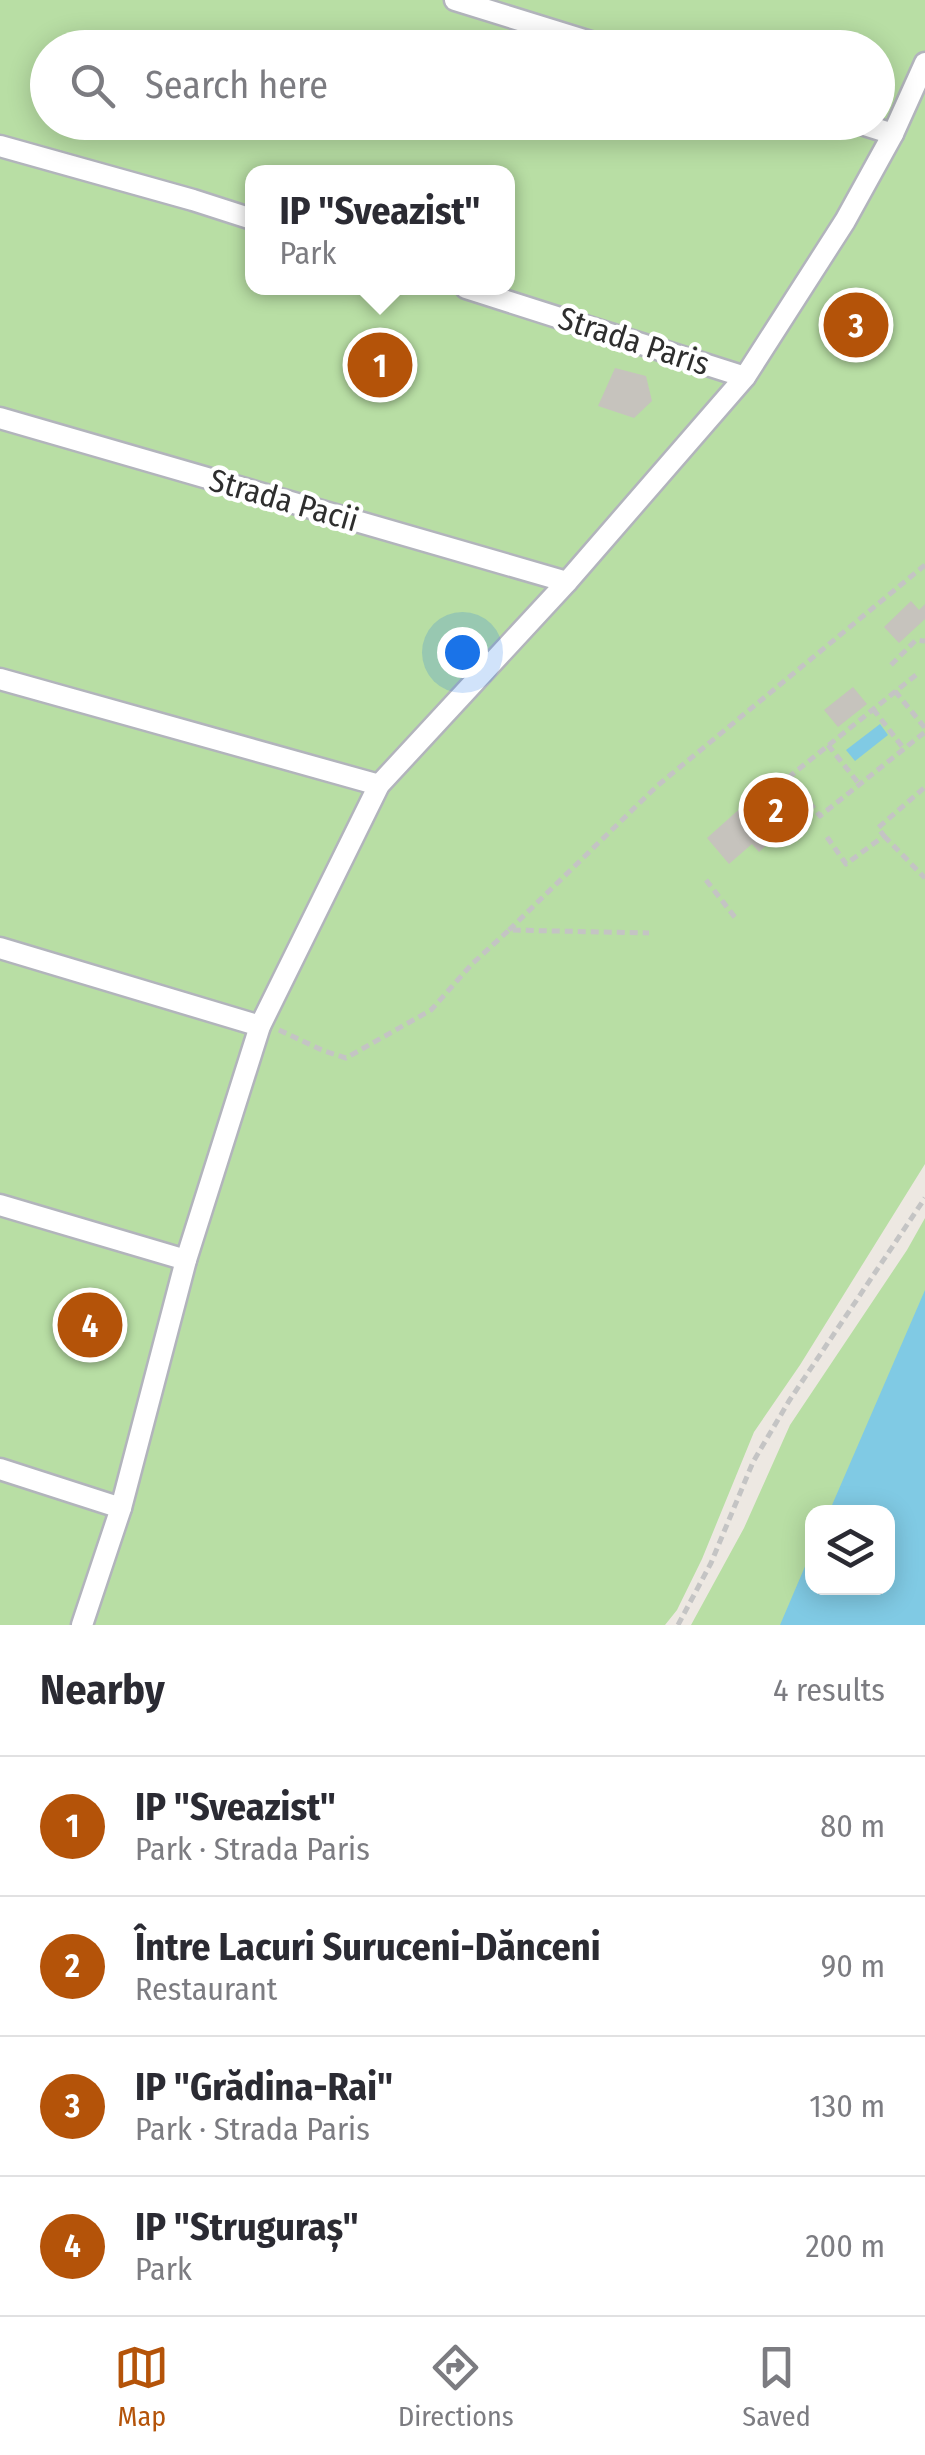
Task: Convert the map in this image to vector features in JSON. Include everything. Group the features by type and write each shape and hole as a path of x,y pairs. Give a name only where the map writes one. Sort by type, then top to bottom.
{"street":[{"path":"454,0 552,30"},
{"path":"895,130 925,64"},
{"path":"82,1625 121,1508 186,1260 260,1026 380,785 567,582 745,377 845,221 890,140"},
{"path":"0,146 245,217"},
{"name":"Strada Paris","path":"488,295 745,377"},
{"name":"Strada Pacii","path":"0,418 567,582"},
{"path":"0,679 380,785"},
{"path":"0,948 260,1026"},
{"path":"0,1205 186,1260"},
{"path":"0,1468 121,1508"}],"path":[{"path":"260,1026 346,1058 431,1010 472,964 657,786 925,565"},
{"path":"891,666 916,640 925,641"},
{"path":"895,691 925,730 820,816 789,777 895,691 916,675"},
{"path":"872,710 904,749"},
{"path":"828,746 860,784"},
{"path":"925,787 878,828 925,878"},
{"path":"827,837 846,864 884,836"},
{"path":"706,880 737,920"},
{"path":"509,930 649,934"},
{"path":"678,1625 711,1563 754,1462 780,1416 925,1198"}],"green space":[{"path":"0,0 925,0 925,1164 754,1432 702,1559 677,1610 665,1625 0,1625"},
{"path":"925,1218 925,1334 853,1505 805,1505 805,1595 810,1595 803,1625 691,1625 744,1528 790,1425"}],"water":[{"path":"880,724 888,735 855,761 846,750"},
{"path":"925,1290 925,1625 780,1625 805,1566 805,1595 895,1595 895,1505 832,1505"}],"building":[{"path":"615,368 646,376 652,401 634,418 598,406"},
{"path":"911,601 919,610 925,604 925,619 899,643 884,627"},
{"path":"853,687 867,704 838,727 824,710"},
{"path":"774,778 804,812 759,852 752,844 729,864 707,838"}],"place":[{"name":"IP \"Grădina-Rai\"","path":"856,325"},
{"name":"IP \"Sveazist\"","path":"380,365"},
{"name":"Între Lacuri Suruceni-Dănceni","path":"776,810"},
{"name":"IP \"Struguraș\"","path":"90,1325"}]}
